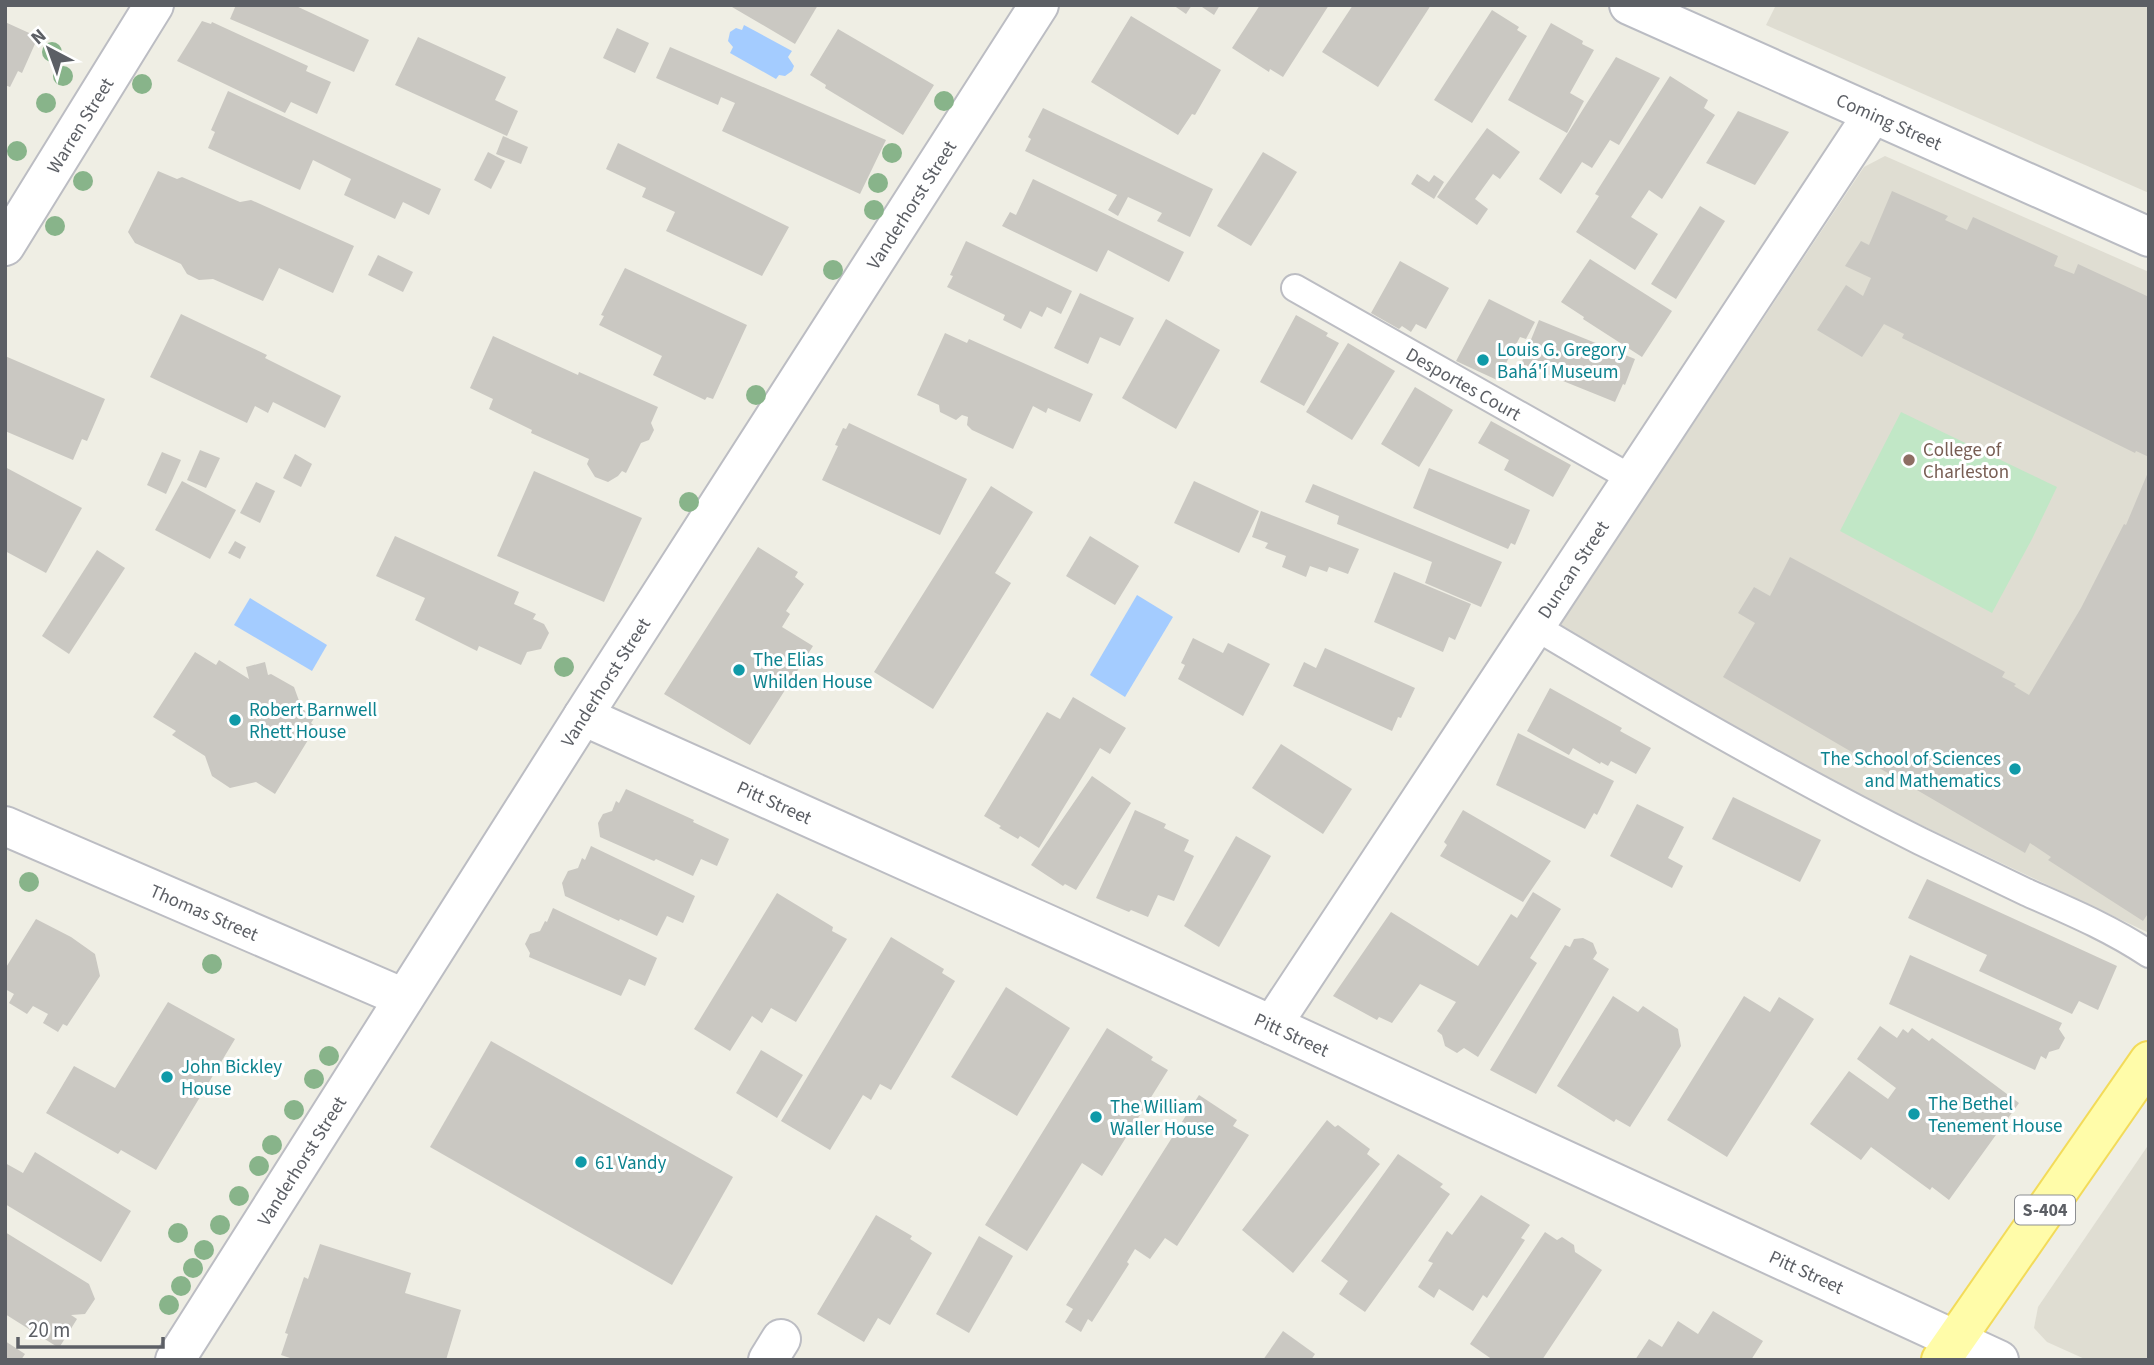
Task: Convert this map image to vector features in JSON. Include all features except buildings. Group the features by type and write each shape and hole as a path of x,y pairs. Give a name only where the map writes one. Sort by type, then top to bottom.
{"main road":[{"name":"S-404","path":"1948,1350 2149,1061"}],"street":[{"name":"Warren Street","path":"5,246 154,5"},
{"name":"Vanderhorst Street","path":"175,1360 583,716 1039,5"},
{"name":"Coming Street","path":"1629,5 2149,237"},
{"name":"Duncan Street","path":"1272,1025 1872,114"},
{"name":"Pitt Street","path":"583,716 1272,1025 1948,1350 1999,1360"},
{"name":"Thomas Street","path":"5,826 404,998"}],"lane":[{"name":"Desportes Court","path":"1296,288 1631,478"},
{"path":"1534,626 1618,676 1841,799 2013,885 2093,920 2149,954"}],"shaded area":[{"path":"1776,5 2149,5 2149,193 1766,25"},
{"name":"College of Charleston","path":"1885,156 2149,272 2149,933 1545,647 1864,167"},
{"path":"2149,1144 2149,1360 2087,1360 2047,1342 2034,1328 2038,1307"}],"green space":[{"path":"1901,412 2057,487 1992,613 1840,531"}],"water":[{"path":"744,25 792,51 788,57 794,66 792,71 785,76 779,75 776,79 730,53 733,47 728,41 730,32 736,28 742,30"},
{"path":"1137,595 1173,617 1125,697 1090,675"},
{"path":"250,598 327,645 312,671 234,625"}],"place":[{"name":"Louis G. Gregory Bahá'í Museum","path":"1483,360"},
{"name":"College of Charleston","path":"1909,460"},
{"name":"The Elias Whilden House","path":"739,670"},
{"name":"Robert Barnwell Rhett House","path":"235,720"},
{"name":"The School of Sciences and Mathematics","path":"2015,769"},
{"name":"John Bickley House","path":"167,1077"},
{"name":"The Bethel Tenement House","path":"1914,1114"},
{"name":"The William Waller House","path":"1096,1117"},
{"name":"61 Vandy","path":"581,1162"}]}
